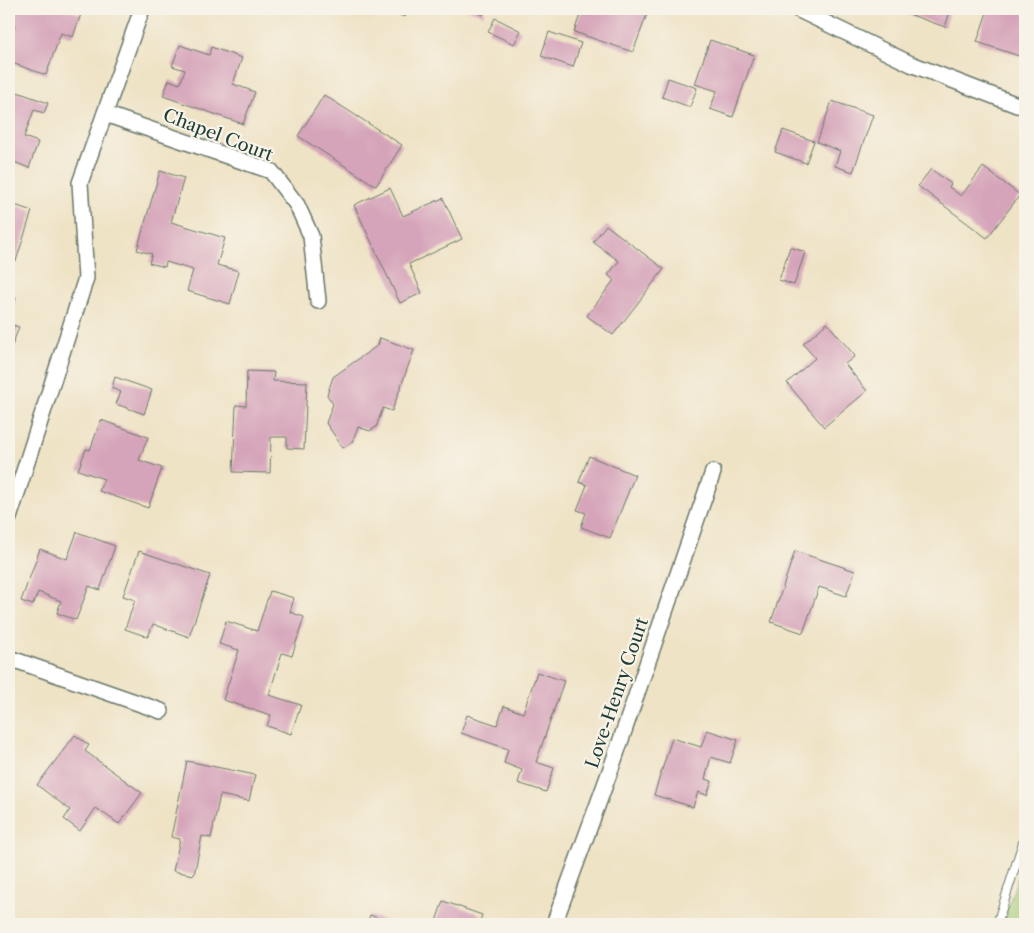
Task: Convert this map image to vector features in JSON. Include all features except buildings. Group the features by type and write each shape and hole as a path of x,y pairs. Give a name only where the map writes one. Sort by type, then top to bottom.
{"street":[{"path":"9,518 86,278 80,183 142,9"},
{"path":"797,9 911,64 1025,106"},
{"name":"Chapel Court","path":"105,114 271,172 296,204 311,236 318,301"},
{"name":"Love-Henry Court","path":"554,924 614,760 713,472"},
{"path":"9,658 161,711"}],"lane":[{"path":"997,924 1025,836"}],"green space":[{"path":"1025,856 1025,924 1002,924"}]}
